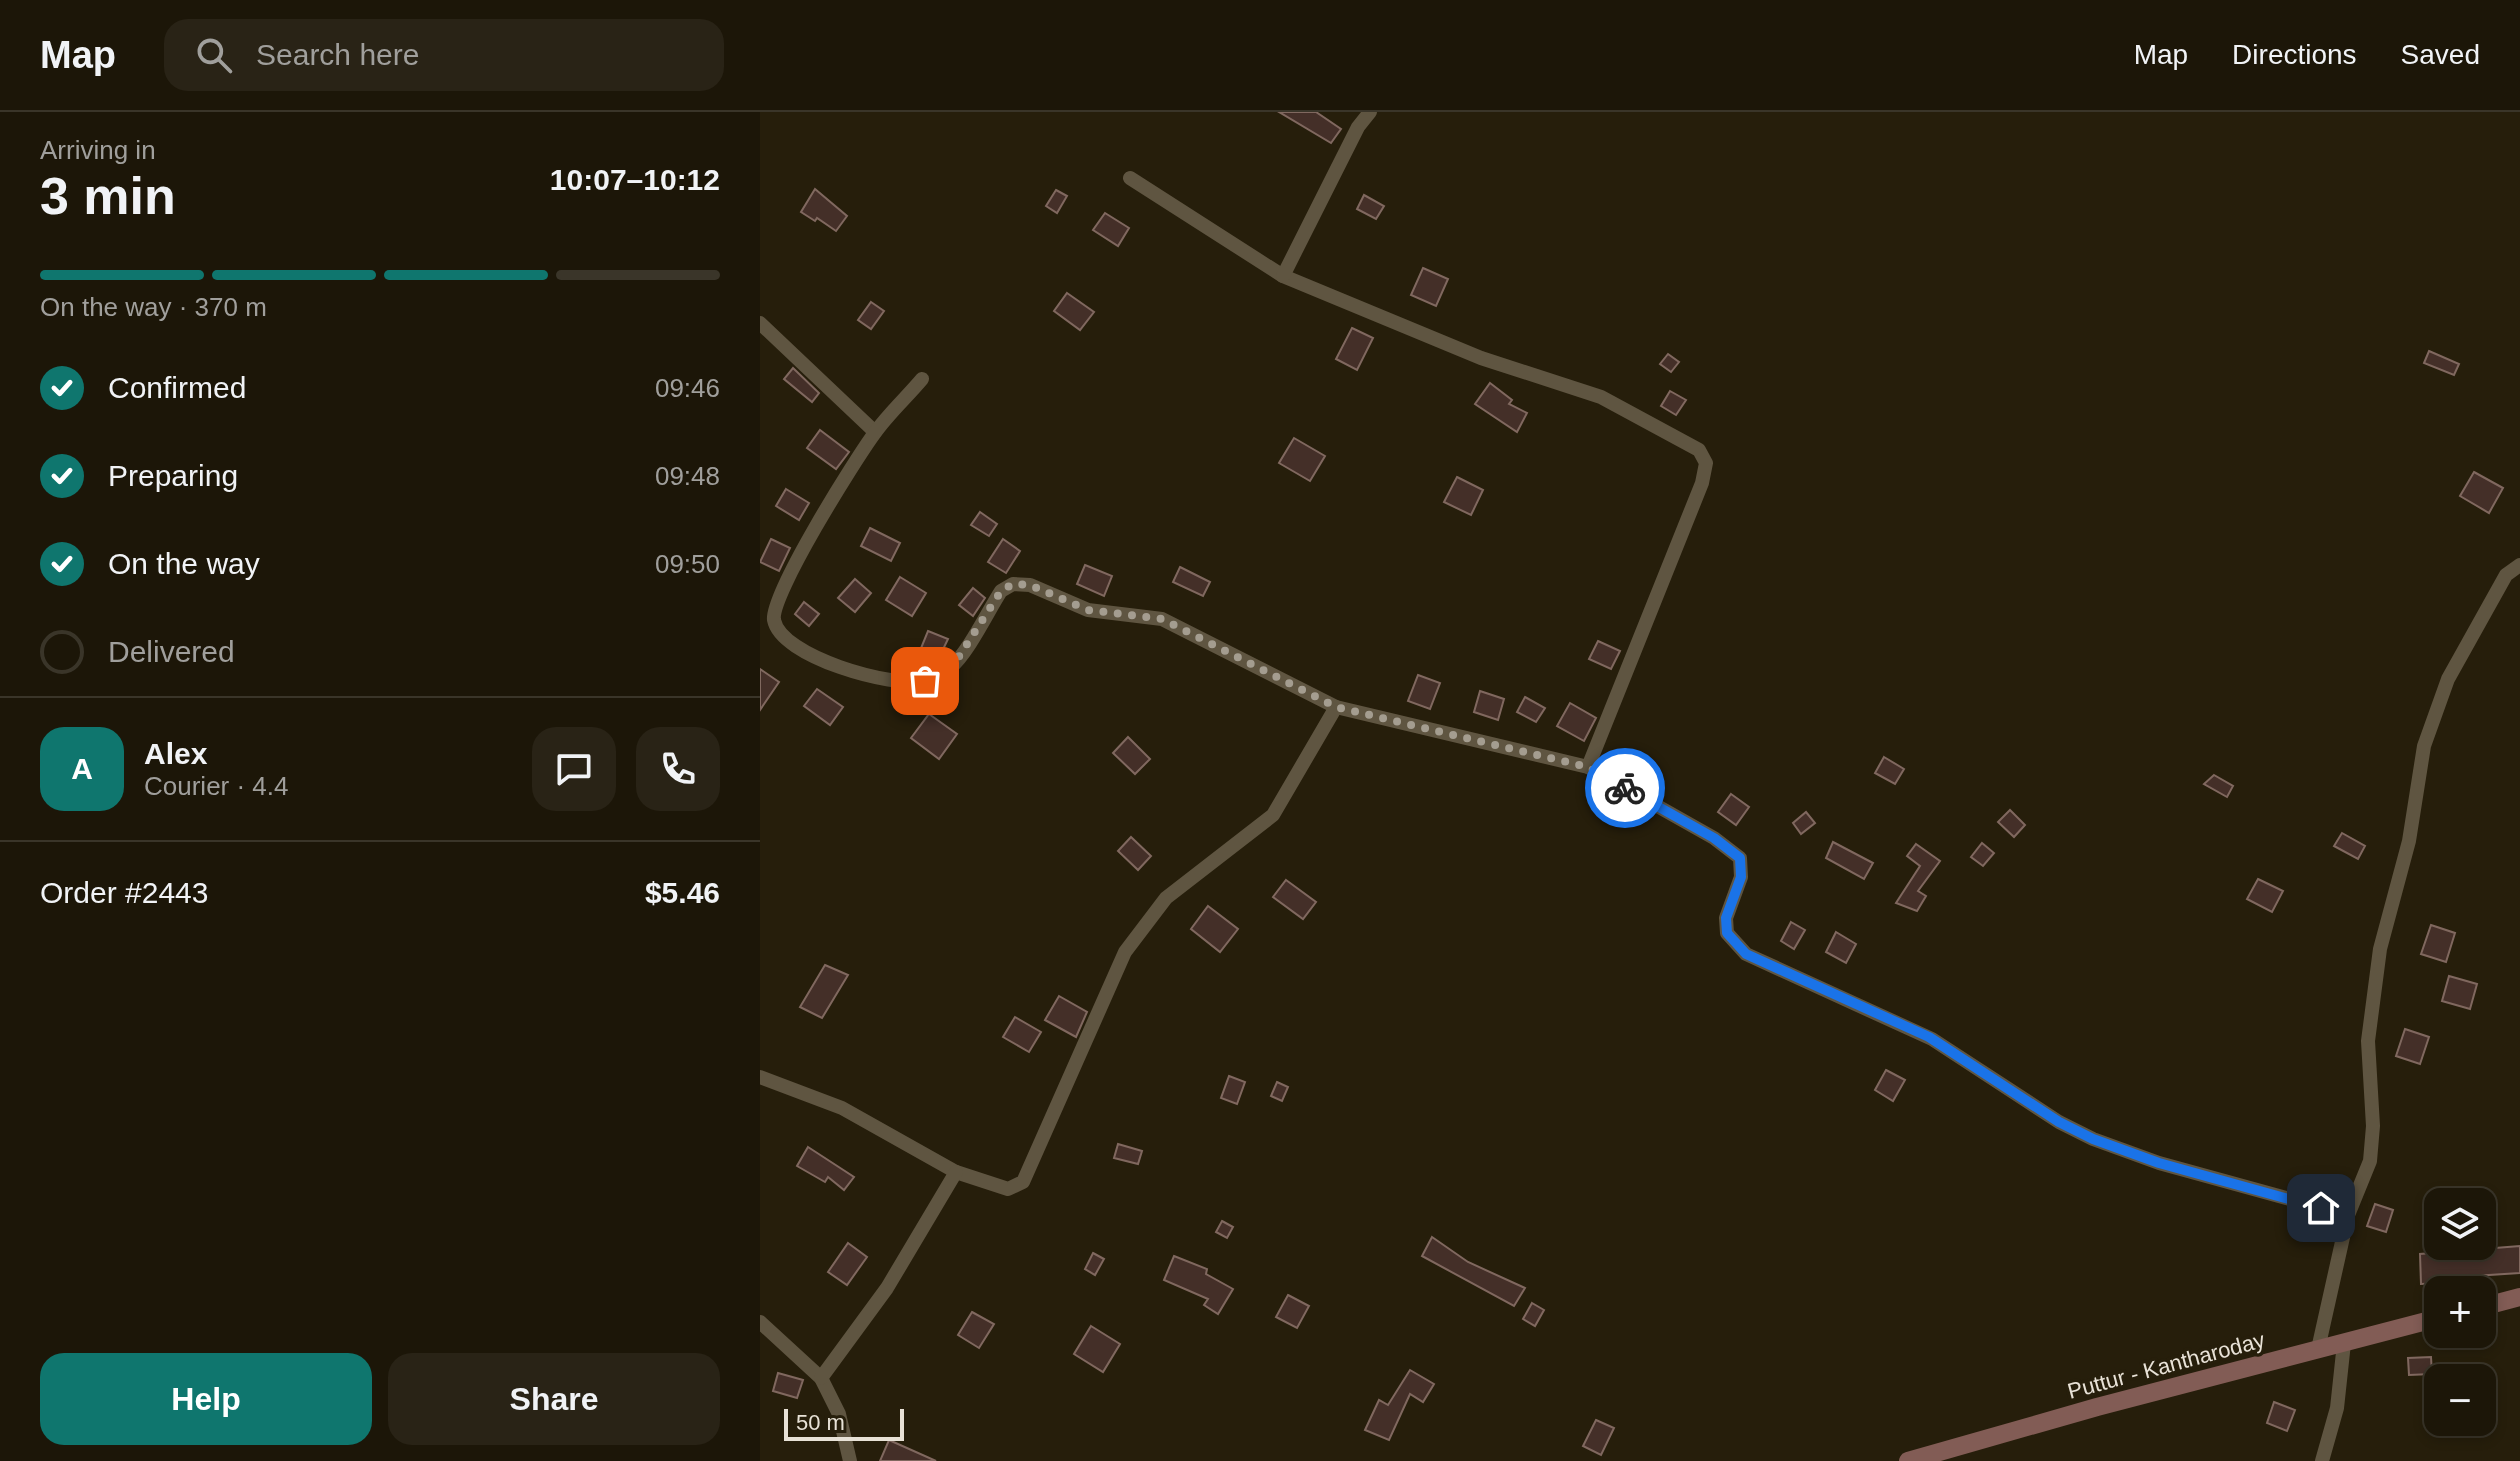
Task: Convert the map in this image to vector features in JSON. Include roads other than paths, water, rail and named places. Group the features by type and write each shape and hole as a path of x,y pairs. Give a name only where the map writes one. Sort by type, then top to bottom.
{"main road":[{"path":"2496,1303 2520,1297"},
{"name":"Puttur - Kantharoday","path":"1908,1461 2424,1322"}],"street":[{"path":"1283,276 1358,127 1370,112"},
{"path":"1130,178 1283,276 1481,358 1601,397 1699,450 1706,463 1702,483 1588,767"},
{"path":"760,323 875,432"},
{"path":"922,379 875,432 796,561 775,608 774,621 786,638 840,668 869,677 925,681 953,666 1001,591 1013,584 1030,585 1088,610 1162,619 1336,707 1588,767 1714,838 1740,858 1741,877 1726,918 1727,933 1746,954 1929,1037 2059,1122 2093,1139 2159,1163 2348,1215"},
{"path":"2318,1349 2348,1215 2370,1161 2373,1126 2368,1041 2380,949 2409,841 2424,746 2448,679 2506,575 2520,565"},
{"path":"760,1077 842,1108 956,1172 1008,1189 1023,1182 1125,952 1166,898 1273,815 1336,707"},
{"path":"821,1378 887,1288 956,1172"},
{"path":"760,1322 821,1378 839,1414 850,1461"},
{"path":"2322,1461 2337,1408 2344,1343"}]}
